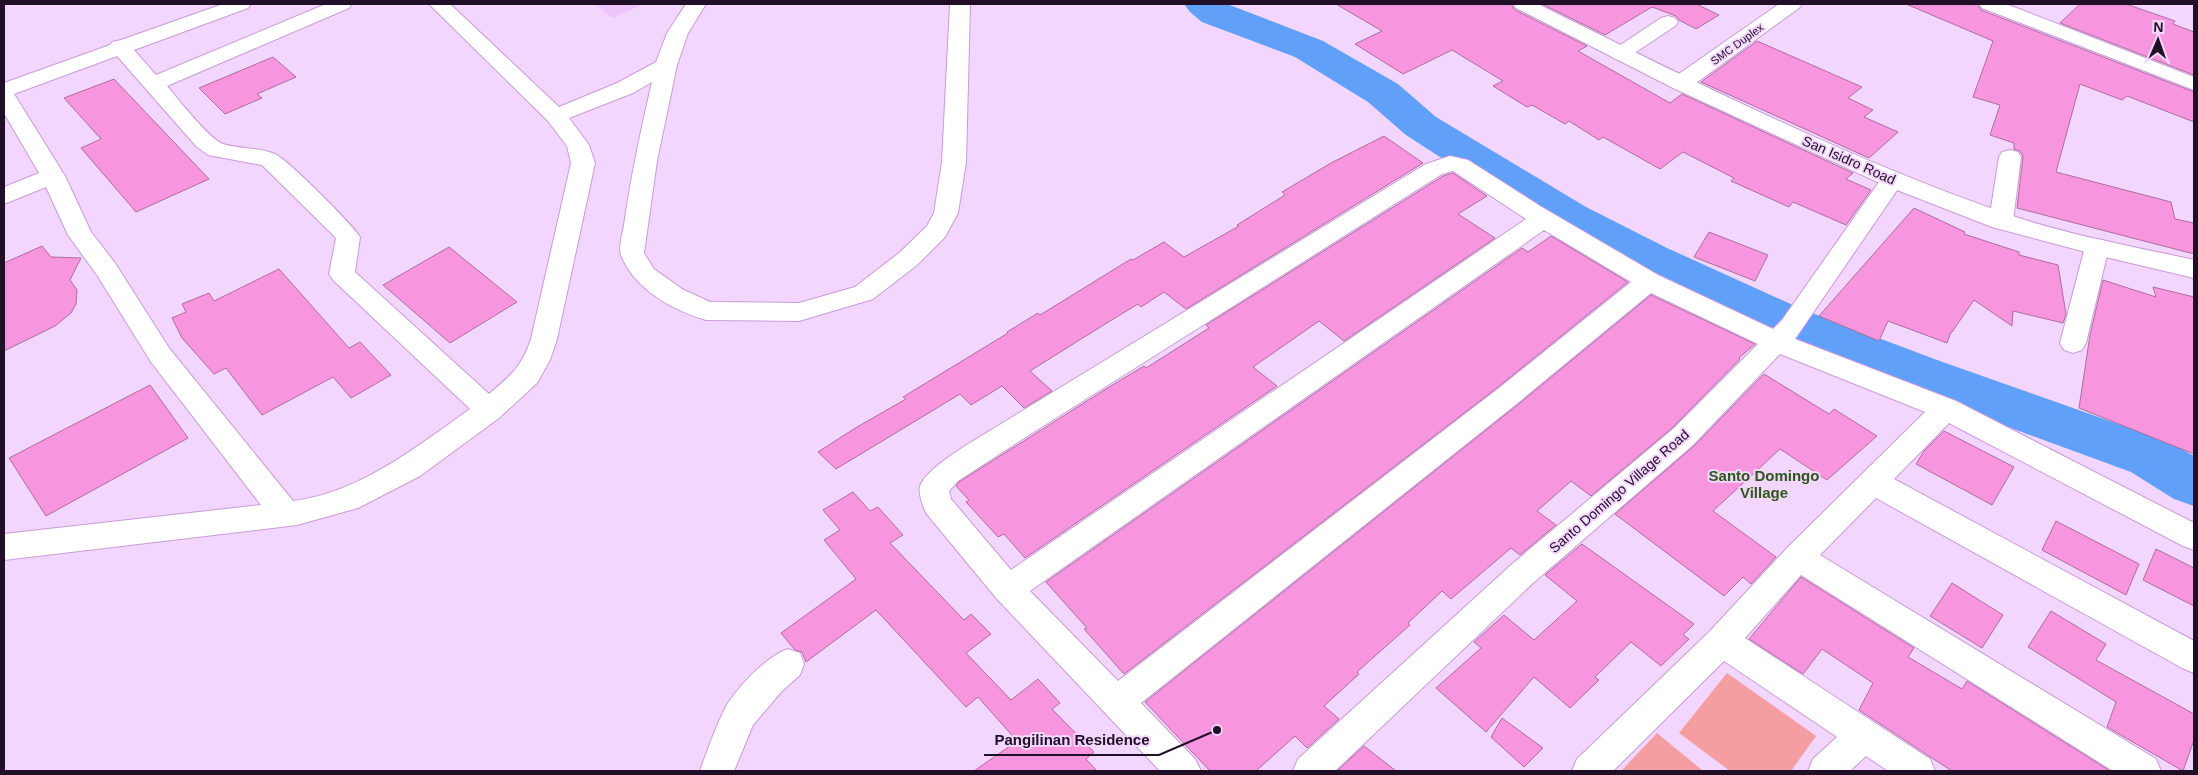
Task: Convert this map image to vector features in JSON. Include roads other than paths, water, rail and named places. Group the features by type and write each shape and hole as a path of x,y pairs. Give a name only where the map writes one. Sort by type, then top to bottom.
{"street":[{"path":"4,77 202,4"},
{"path":"4,90 119,46 241,4"},
{"path":"178,74 174,56 299,4"},
{"path":"153,84 342,4"},
{"path":"4,546 297,513 347,499 410,468 489,410 527,376 537,360 549,320 583,163 578,145 556,116 439,4"},
{"path":"696,4 685,16 674,37 666,65 645,161 632,253 645,275 673,295 706,311 799,312 864,293 908,259 936,231 946,213 954,162 960,4"},
{"name":"San Isidro Road","path":"1522,4 1620,54 1892,180 2001,221 2096,247 2194,269"},
{"name":"SMC Duplex","path":"1681,83 1792,4"},
{"path":"1989,4 2194,84"},
{"path":"1620,54 1668,22"},
{"path":"119,46 204,141 216,150 255,154 270,160 342,229 348,237 342,274 489,410"},
{"path":"556,116 618,92 666,65"},
{"path":"4,95 53,176 80,235 106,269 160,355 286,514"},
{"path":"2001,221 2010,157"},
{"path":"1183,771 1008,589 938,504 934,488 948,473 1443,164 1460,165 1543,219 1649,281 1789,328 2194,537"},
{"path":"4,196 53,176"},
{"name":"Santo Domingo Village Road","path":"1310,771 1522,574 1683,437 1789,328 1892,180"},
{"path":"1008,589 1543,219"},
{"path":"2073,342 2096,247"},
{"path":"1118,702 1509,395 1649,281"},
{"path":"1589,771 1722,641 1798,557 1946,409"},
{"path":"1874,482 2194,658"},
{"path":"1798,557 2144,771"},
{"path":"1722,641 1918,771"},
{"path":"717,771 740,715 769,681 788,664"},
{"path":"1825,771 1864,735"}],"waterway":[{"path":"1203,4 1216,14 1309,49 1383,93 1421,126 1469,156 1570,218 1650,260 1786,323 1919,374 2150,457 2194,483"}],"place":[{"name":"Pangilinan Residence","path":"1217,730"}],"district":[{"name":"Santo Domingo Village","path":"1764,484"}]}
